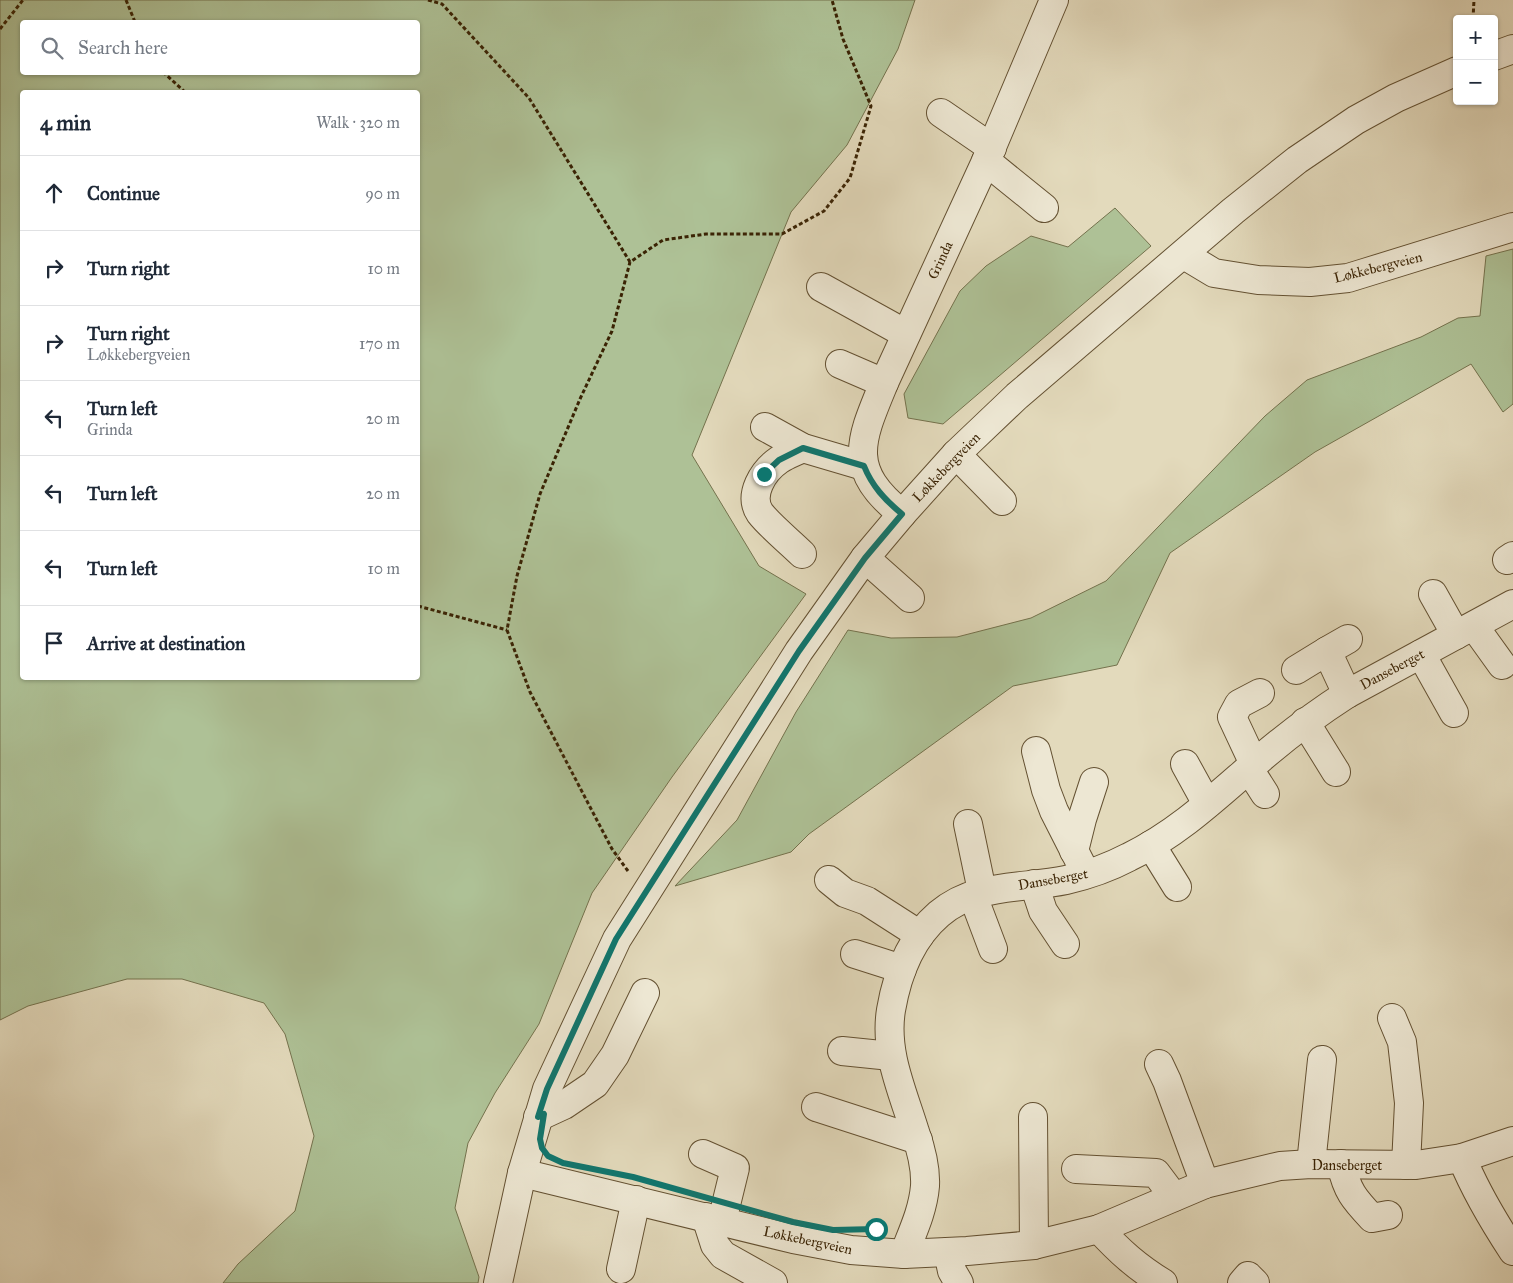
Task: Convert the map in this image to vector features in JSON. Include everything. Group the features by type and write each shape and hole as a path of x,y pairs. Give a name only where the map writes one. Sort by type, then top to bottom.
{"street":[{"name":"Grinda","path":"902,514 886,502 870,480 864,466 862,448 868,420 989,154 1054,0"},
{"path":"1498,55 1513,49"},
{"name":"Løkkebergveien","path":"498,1283 522,1173 547,1089 616,939 799,651 865,558 956,454 1024,390 1102,322 1184,255 1233,211 1297,160 1356,120 1453,73"},
{"path":"941,113 989,154 1044,208"},
{"name":"Løkkebergveien","path":"1184,255 1214,273 1258,280 1310,282 1348,278 1513,227"},
{"path":"821,286 906,334"},
{"path":"840,364 884,383"},
{"path":"765,427 803,448 864,466"},
{"path":"802,554 760,513 755,500 758,485 764,474 779,460 803,448"},
{"path":"956,454 1002,501"},
{"path":"865,558 910,598"},
{"path":"1433,594 1465,631 1502,665"},
{"name":"Danseberget","path":"904,1254 921,1212 925,1185 923,1160 918,1140 891,1056 891,1013 902,969 920,935 939,914 957,902 978,894 1065,880 1080,862 1129,857 1170,832 1207,804 1305,722 1347,694 1513,604"},
{"path":"1296,670 1337,645 1347,694"},
{"path":"1421,654 1454,713"},
{"path":"1260,693 1238,704 1232,717 1251,767 1265,794"},
{"path":"1305,722 1336,772"},
{"path":"1036,752 1046,790 1054,811 1080,862"},
{"path":"1185,764 1207,804"},
{"path":"1080,862 1082,819 1094,782"},
{"path":"968,824 978,894 993,949"},
{"path":"1151,845 1177,887"},
{"path":"829,880 845,893 867,901 920,935"},
{"path":"1034,884 1043,911 1065,944"},
{"path":"855,954 902,969"},
{"path":"538,1117 564,1105 595,1084 615,1055 645,993"},
{"path":"1392,1018 1402,1042 1409,1103 1406,1165"},
{"path":"842,1051 891,1056"},
{"path":"1311,1164 1322,1060"},
{"path":"1159,1064 1205,1184"},
{"path":"816,1107 918,1140"},
{"path":"1033,1117 1034,1245"},
{"name":"Danseberget","path":"1099,1229 1205,1184 1280,1166 1311,1164 1406,1165 1462,1158 1513,1141"},
{"path":"704,1154 735,1168 714,1219 715,1245 723,1255 773,1283"},
{"path":"1462,1158 1469,1174 1512,1249"},
{"path":"1342,1164 1346,1184 1356,1201 1372,1218 1388,1215"},
{"path":"1076,1169 1156,1173 1174,1197"},
{"name":"Løkkebergveien","path":"522,1173 793,1239 851,1250 904,1254 1034,1245 1099,1229"},
{"path":"621,1269 636,1200"},
{"path":"1099,1229 1121,1253 1143,1271 1163,1283"},
{"path":"948,1252 952,1271 959,1283"},
{"path":"1242,1283 1248,1276 1255,1283"}],"path":[{"path":"0,29 23,0"},
{"path":"126,0 134,20"},
{"path":"428,0 442,4 529,98 630,262"},
{"path":"644,895 612,849 530,692 507,630 517,576 540,494 580,399 612,331 630,262 664,240 706,234 782,234 824,211 850,178 871,106 844,39 832,0"},
{"path":"1474,0 1474,15"},
{"path":"166,75 183,90"},
{"path":"420,607 507,630"}],"green space":[{"path":"0,0 915,0 898,49 847,145 791,212 692,455 759,566 806,594 672,777 592,893 539,1024 495,1093 468,1143 455,1208 479,1277 478,1283 223,1283 238,1264 295,1211 314,1136 285,1034 264,1003 182,979 127,979 28,1006 0,1020"},
{"path":"1115,208 1151,246 943,424 908,418 904,394 960,291 986,266 1031,236 1068,247"},
{"path":"1513,249 1513,404 1503,412 1471,364 1315,452 1170,553 1117,665 1013,686 809,834 791,852 675,886 737,820 796,712 848,630 891,638 957,637 1031,618 1106,581 1265,416 1307,380 1421,337 1458,318 1480,316 1486,256"}],"route":[{"path":"764,474 779,460 803,448 864,466 870,480 886,502 902,514 865,558 799,651 616,939 547,1089 538,1117 544,1114 540,1139 542,1148 548,1156 563,1163 633,1177 793,1222 833,1230 876,1229"}]}
